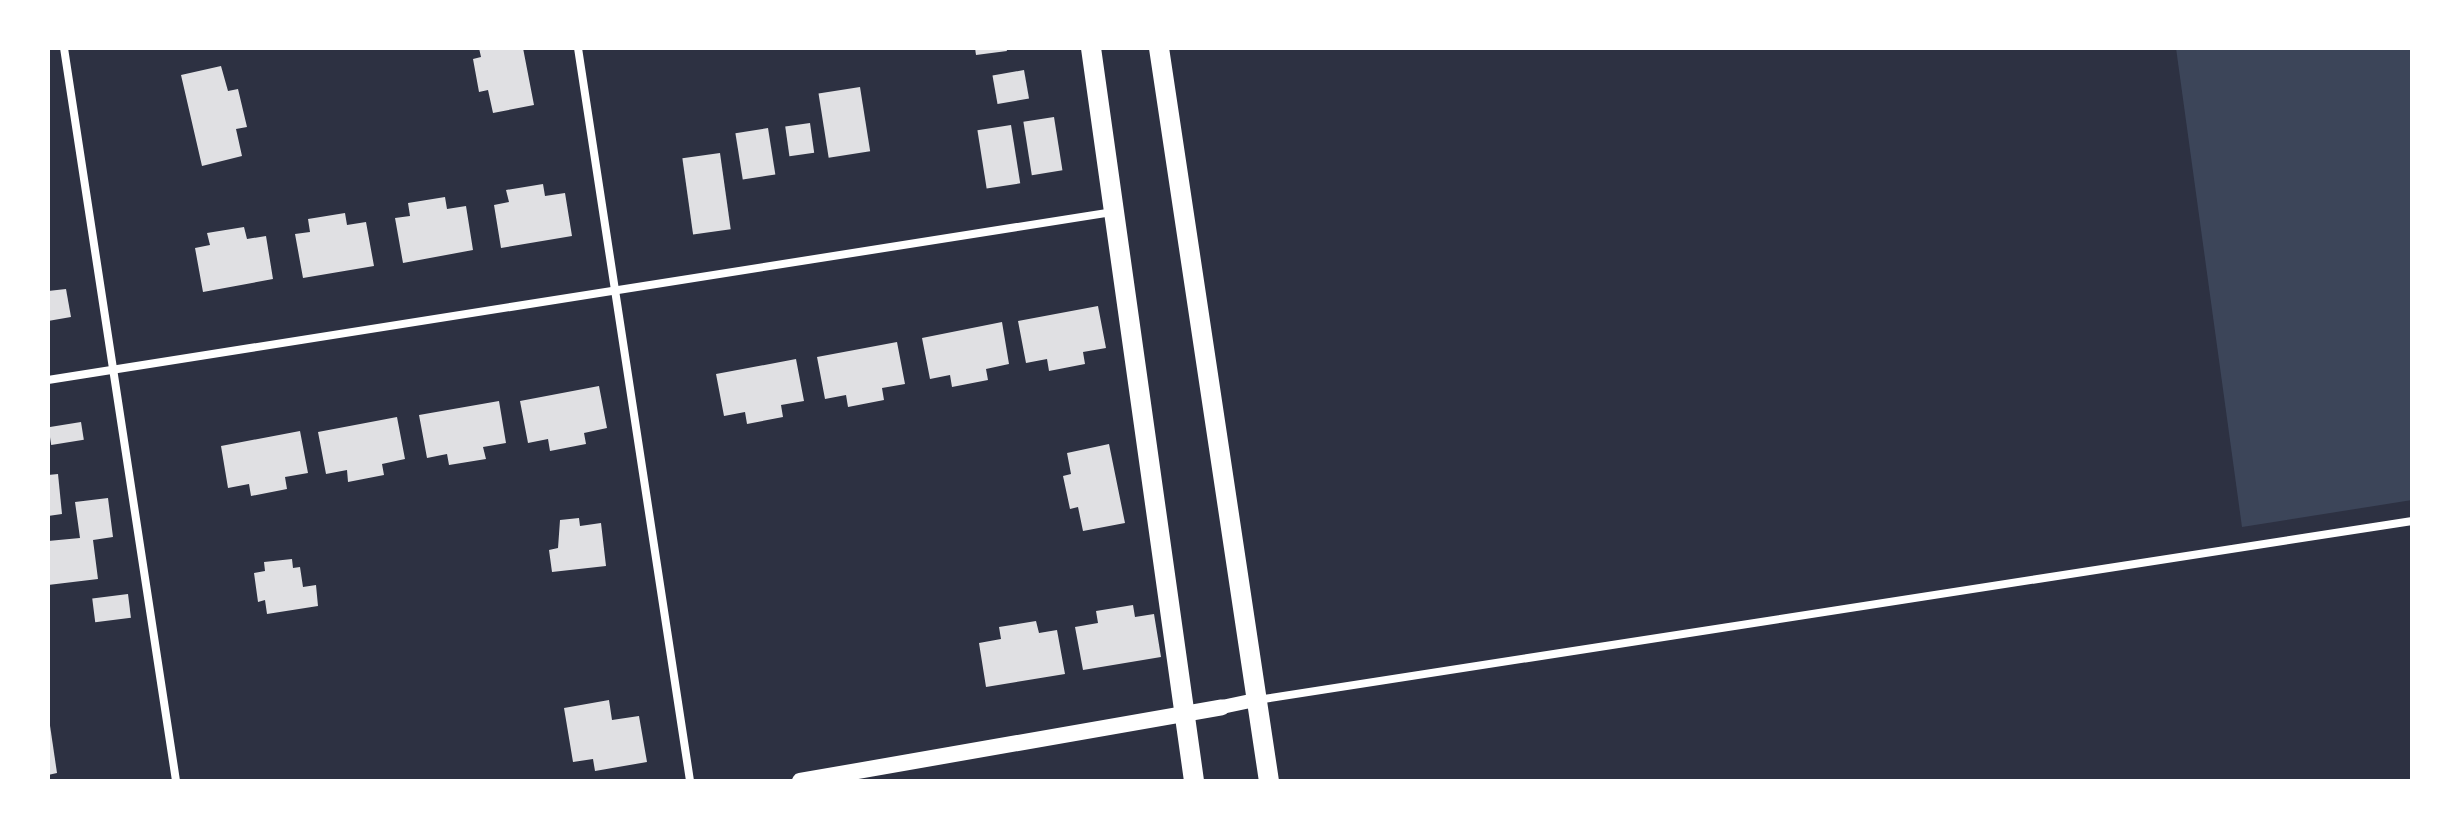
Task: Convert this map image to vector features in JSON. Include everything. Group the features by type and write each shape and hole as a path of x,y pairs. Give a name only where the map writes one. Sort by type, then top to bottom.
{"main road":[{"path":"1091,48 1116,211 1182,715 1194,781"},
{"path":"1159,48 1269,781"},
{"path":"800,781 1222,707"}],"street":[{"path":"64,48 176,781"},
{"path":"578,48 690,781"},
{"path":"48,380 615,293 1116,211"},
{"path":"1222,707 2412,521"}],"shaded area":[{"path":"2176,48 2412,48 2412,500 2242,527"}],"building":[{"path":"479,48 523,48 534,105 493,113 488,90 479,92 473,59 481,57"},
{"path":"975,48 1006,48 1007,51 976,55"},
{"path":"221,66 228,91 238,89 247,127 236,129 242,156 202,166 181,75"},
{"path":"1024,70 1029,99 998,104 992,76"},
{"path":"860,87 870,151 829,158 819,94"},
{"path":"1054,117 1062,170 1032,175 1023,122"},
{"path":"810,123 814,153 789,156 785,126"},
{"path":"1011,125 1020,183 987,189 977,130"},
{"path":"768,128 775,174 743,180 735,133"},
{"path":"720,153 731,229 693,235 682,158"},
{"path":"543,184 545,196 565,193 572,236 501,248 494,205 509,202 506,190"},
{"path":"445,197 447,209 466,206 473,250 403,263 395,218 410,216 408,203"},
{"path":"345,213 347,225 366,222 374,266 303,278 295,234 310,232 308,219"},
{"path":"244,227 247,239 266,236 273,279 203,292 195,248 210,245 207,233"},
{"path":"66,289 71,317 48,321 48,291"},
{"path":"1098,306 1106,348 1083,352 1085,364 1049,371 1047,359 1026,363 1018,321"},
{"path":"1002,322 1009,364 986,369 988,380 952,387 950,375 930,379 922,338"},
{"path":"897,342 905,384 882,388 884,400 848,407 846,395 825,399 817,357"},
{"path":"796,359 804,401 781,405 783,417 747,424 745,412 724,416 716,374"},
{"path":"599,386 607,428 584,433 586,444 550,451 548,439 528,443 520,401"},
{"path":"499,401 506,443 483,447 486,459 449,465 447,454 427,458 419,415"},
{"path":"397,417 405,459 382,464 384,475 348,482 347,470 326,474 318,432"},
{"path":"81,422 84,440 51,445 48,427"},
{"path":"300,431 308,473 285,477 287,489 251,496 249,484 228,488 221,446"},
{"path":"1109,444 1125,523 1083,531 1078,507 1070,509 1063,476 1071,474 1067,453"},
{"path":"58,474 62,514 48,516 48,475"},
{"path":"108,498 113,537 93,540 98,579 48,585 48,541 80,538 75,502"},
{"path":"579,518 580,526 601,523 606,566 552,572 549,550 558,548 560,520"},
{"path":"292,559 293,568 300,567 303,587 316,585 318,606 267,614 265,600 258,602 254,573 265,571 264,562"},
{"path":"128,594 131,618 95,622 92,598"},
{"path":"1133,605 1135,617 1154,614 1161,657 1083,670 1075,627 1098,623 1096,611"},
{"path":"1036,621 1039,633 1057,630 1065,674 986,687 979,643 1001,639 999,627"},
{"path":"609,700 612,720 639,716 647,762 595,771 593,759 573,762 564,708"},
{"path":"48,712 57,773 48,775"}]}
